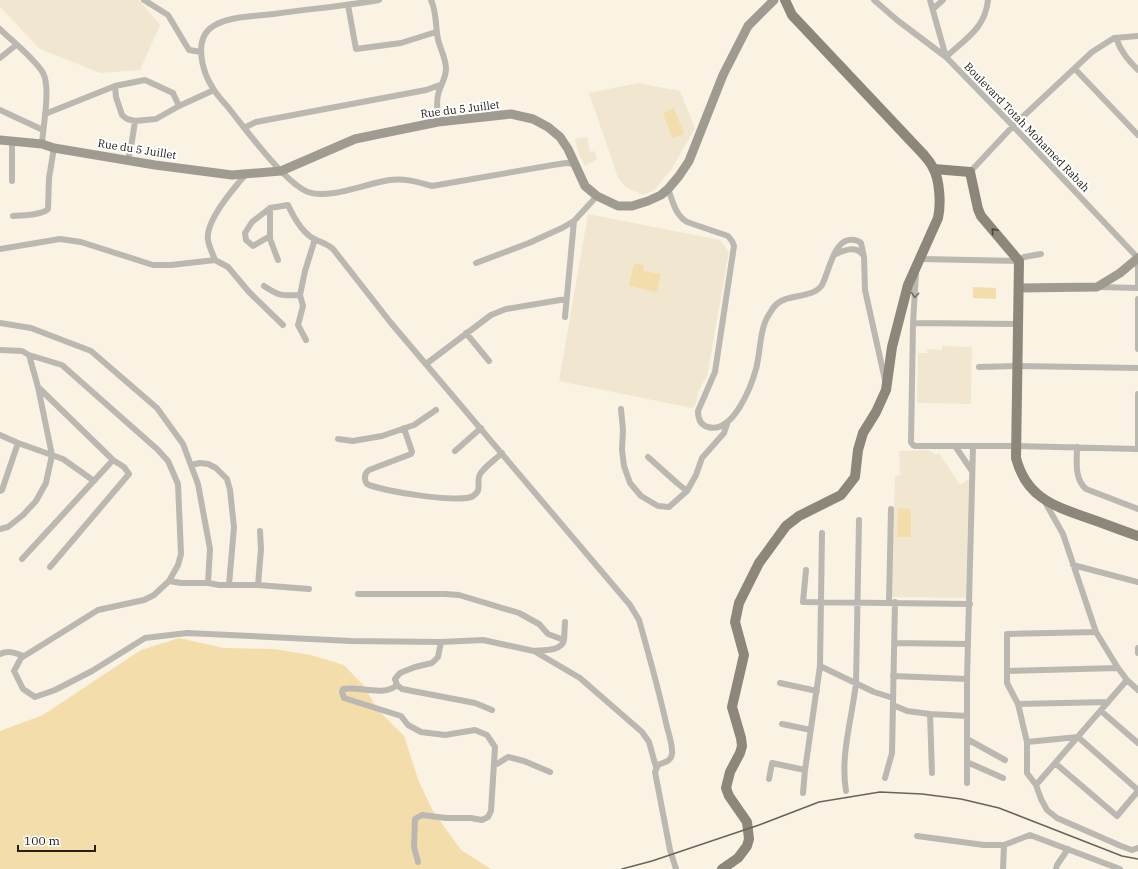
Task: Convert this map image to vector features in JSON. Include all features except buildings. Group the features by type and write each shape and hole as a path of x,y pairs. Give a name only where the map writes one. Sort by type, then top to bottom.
{"main road":[{"path":"722,869 738,858 747,846 750,839 747,822 729,796 726,788 730,772 738,758 742,746 732,707 732,700 744,655 735,622 739,603 759,563 786,526 799,516 841,495 855,477 858,450 863,433 876,412 886,390 898,318 908,285 919,263 940,210 939,188 934,169 910,140 792,15 785,0"},
{"path":"934,169 970,172 978,209 981,216 1019,261 1016,458 1022,474 1032,490 1044,501 1061,509 1138,536"}],"street":[{"path":"144,0 168,15 189,50 201,52"},
{"path":"378,0 227,20 216,24 209,30 204,39 201,52 204,68 214,90 281,171 302,189 315,194 328,194 390,180 412,180 432,186 566,163 575,164"},
{"path":"431,0 434,7 436,32 446,68 446,76 440,85 437,95 438,122"},
{"name":"Boulevard Totah Mohamed Rabah","path":"874,0 897,20 946,57 1138,258"},
{"path":"930,0 946,57 976,30 982,22 987,9 988,0"},
{"path":"933,8 943,0"},
{"name":"Rue du 5 Juillet","path":"0,140 42,144 54,148 232,175 281,171 355,140 438,122 511,114 533,118 548,127 560,137 568,149 585,186 597,196 618,206 632,206 661,195 679,176 689,161 723,75 748,26 772,1"},
{"path":"348,5 356,49 401,42 436,32"},
{"path":"0,29 38,66 44,75 46,84 42,144"},
{"path":"970,172 1013,126 1092,52 1116,38 1138,36"},
{"path":"1116,38 1124,56 1138,70"},
{"path":"0,58 16,45"},
{"path":"1074,69 1138,135"},
{"path":"45,114 115,86 145,80 173,93 178,106"},
{"path":"244,128 256,122 426,90 440,85"},
{"path":"115,86 116,97 122,115 127,119 134,121 156,119 178,106 214,90"},
{"path":"0,110 43,130"},
{"path":"128,160 134,121"},
{"path":"12,142 12,181"},
{"path":"13,216 45,211 48,209 49,178 54,148"},
{"path":"215,260 208,240 208,234 221,205 246,174"},
{"path":"668,189 678,214 682,219 728,236 734,246 715,372 698,410 698,417 706,427 720,427 727,424"},
{"path":"476,263 529,243 562,228 574,220 597,196"},
{"path":"270,236 253,246 246,240 245,233 252,222 270,208 288,205 294,218 303,228 315,239 327,243 333,249 390,323 630,605 639,620 665,719 672,752 669,760 656,767"},
{"path":"270,208 270,236 278,260"},
{"path":"565,317 574,220"},
{"path":"0,249 60,239 81,242 153,265 171,265 215,260 228,267 249,292 283,325"},
{"path":"306,340 298,325 303,306 300,295 305,270 315,239"},
{"path":"621,409 623,430 622,450 624,466 630,483 641,496 658,506 669,507 687,491 696,475 702,458 724,433 727,424 733,417 748,391 756,370 768,314 780,301 817,290 822,285 834,255 841,243 849,240 858,241 860,243 864,257 865,290 886,384"},
{"path":"834,255 848,249 856,249 864,257"},
{"path":"1042,254 1023,258 1019,261 919,263 913,323 911,442 915,446 1016,446 1138,449 1138,394"},
{"path":"1019,288 1138,287 1138,258"},
{"path":"1097,287 1120,273 1138,258"},
{"path":"264,286 277,294 284,296 300,295"},
{"path":"426,364 491,315 506,309 566,299"},
{"path":"1138,299 1138,349"},
{"path":"0,323 31,328 91,351 157,408 184,444 198,484 210,549 208,583"},
{"path":"913,323 1019,324"},
{"path":"466,333 489,362"},
{"path":"0,350 22,351 29,355 62,365 157,449 168,461 178,484 181,554 178,565 169,581 154,594 144,600 98,610 21,658 14,671 23,689 35,697 55,690 92,671 145,638 187,633 351,640 441,642 483,640 534,651 580,678 638,728 649,742 656,767 655,775 670,850 676,869"},
{"path":"0,529 8,527 36,501 46,483 52,455 38,387 29,355"},
{"path":"978,367 1018,366 1138,368"},
{"path":"38,387 129,474 50,567"},
{"path":"338,439 345,441 361,440 382,436 418,423 436,410"},
{"path":"404,428 412,452 411,454 366,472 365,478 367,484 377,489 398,493 468,499 474,496 479,489 479,477 481,472 502,453"},
{"path":"454,451 480,428"},
{"path":"0,434 18,443 63,460 94,480"},
{"path":"0,491 2,490 18,443"},
{"path":"955,446 973,471"},
{"path":"967,783 967,679 973,446"},
{"path":"1077,447 1076,471 1082,485 1086,489 1138,509"},
{"path":"648,457 687,491"},
{"path":"22,559 113,460"},
{"path":"191,465 200,463 208,464 216,468 227,479 230,490 234,527 229,585"},
{"path":"1044,501 1063,534 1096,632 1118,668 1127,680 1138,690"},
{"path":"886,778 892,753 893,705 894,643 891,509"},
{"path":"846,791 844,762 854,706 856,683 859,520"},
{"path":"258,585 262,549 260,530"},
{"path":"803,793 820,666 822,533"},
{"path":"1073,565 1138,582"},
{"path":"806,570 803,602 970,604"},
{"path":"169,581 181,583 258,585 309,589"},
{"path":"358,594 459,595 520,613 539,624 548,634 564,640"},
{"path":"534,651 560,647 564,640 565,622"},
{"path":"1096,632 1007,634 1007,683 1018,704 1027,742 1027,773 1036,785 1047,810 1056,818 1121,846 1132,850 1138,848"},
{"path":"441,642 438,657 432,663 415,667 400,673 395,679 397,685 402,689 475,703 492,710"},
{"path":"894,643 968,644"},
{"path":"1138,648 1138,653"},
{"path":"0,654 5,652 14,652 24,656"},
{"path":"820,666 874,692 893,698"},
{"path":"1007,671 1118,668"},
{"path":"893,676 967,679"},
{"path":"1036,785 1127,680"},
{"path":"780,683 817,691"},
{"path":"397,685 392,689 381,691 349,688 343,689 342,692 344,698 401,716 408,725 421,732 445,735 475,730 487,735 495,746 491,811 488,817 482,820 422,815 415,819 414,847 418,862"},
{"path":"1018,704 1108,702"},
{"path":"893,705 907,711 967,716"},
{"path":"1101,711 1138,743"},
{"path":"930,714 932,773"},
{"path":"782,724 811,730"},
{"path":"1027,742 1078,737 1138,790 1117,816 1055,763"},
{"path":"967,739 1005,760"},
{"path":"494,763 497,764 508,757 550,772"},
{"path":"967,762 1003,778"},
{"path":"769,779 772,763 805,770"},
{"path":"918,836 984,845 1004,845 1030,835 1120,869"},
{"path":"1003,869 1004,845"},
{"path":"1056,869 1057,865 1068,849"},
{"path":"673,859 681,869"}],"shaded area":[{"path":"0,0 139,0 160,25 140,70 100,73 40,49 0,7"},
{"path":"638,83 680,91 695,128 671,170 654,190 643,195 626,187 618,178 589,93"},
{"path":"674,108 684,134 672,138 663,113"},
{"path":"587,137 590,152 595,151 597,159 585,166 579,155 575,139"},
{"path":"588,214 720,240 729,252 707,376 698,392 696,404 692,408 559,381"},
{"path":"634,263 644,265 643,271 661,274 657,292 629,286"},
{"path":"973,287 996,288 996,299 973,298"},
{"path":"942,346 972,347 971,404 917,403 918,353 927,353 927,349 942,350"},
{"path":"928,450 936,455 939,453 960,485 969,479 966,598 892,597 895,476 900,475 899,451"},
{"path":"898,508 911,509 911,537 897,537"},
{"path":"179,638 224,648 274,649 311,655 344,665 364,686 378,710 404,736 419,782 433,811 461,850 491,869 0,869 0,731 43,715 141,650"}],"railway":[{"path":"622,869 652,861 759,825 819,802 880,792 922,794 961,799 999,808 1122,856 1138,859"}]}
